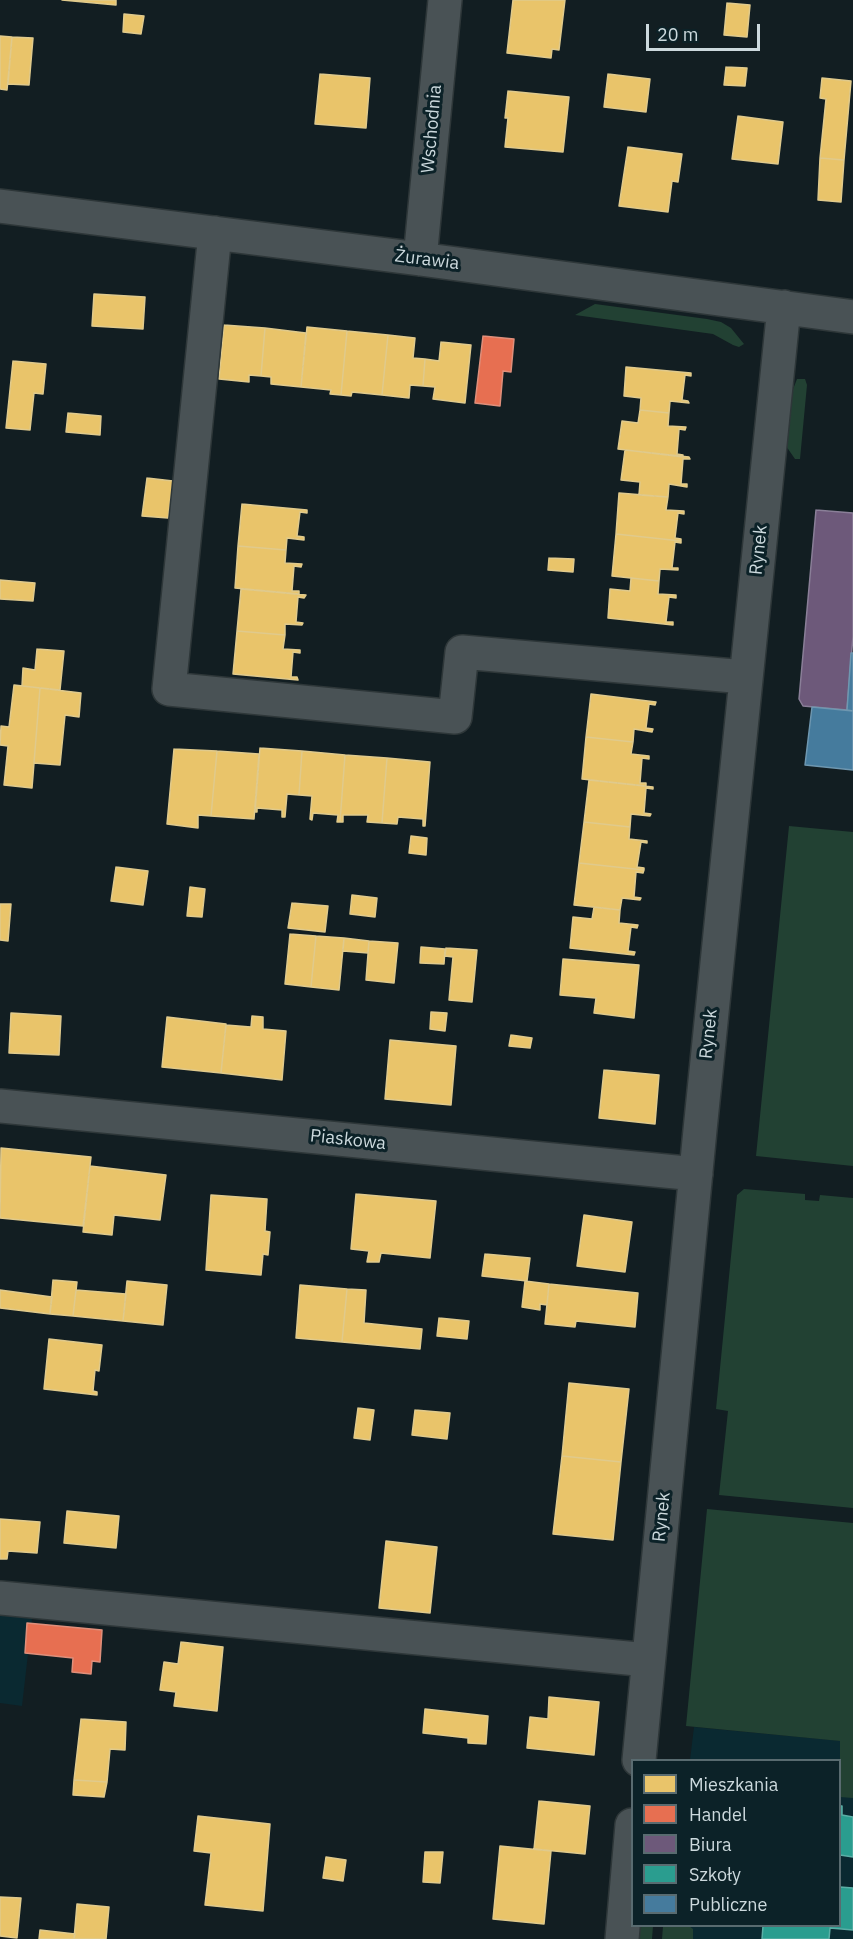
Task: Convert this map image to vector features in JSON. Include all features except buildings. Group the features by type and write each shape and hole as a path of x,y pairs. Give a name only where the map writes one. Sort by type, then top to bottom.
{"street":[{"name":"Wschodnia","path":"420,259 445,0"},
{"name":"Żurawia","path":"0,206 853,317"},
{"path":"215,233 170,689 455,717 462,652 745,677"},
{"name":"Rynek","path":"639,1759 745,677 784,308"},
{"name":"Piaskowa","path":"0,1106 696,1174"},
{"path":"0,1598 648,1660"},
{"path":"622,1939 631,1846"}],"shaded area":[{"path":"0,1598 34,1602 22,1706 0,1703"},
{"path":"694,1727 853,1742 853,1939 673,1939 674,1927 841,1927 841,1759 690,1759"}],"green space":[{"path":"595,304 721,322 731,328 744,344 739,347 713,334 575,315"},
{"path":"797,379 805,379 807,385 800,459 795,459 786,446 790,397"},
{"path":"789,826 853,832 853,1166 756,1156"},
{"path":"744,1189 805,1194 805,1200 819,1201 820,1195 853,1198 853,1508 719,1495 728,1411 716,1409 737,1195"},
{"path":"707,1509 853,1523 853,1798 841,1797 840,1741 686,1726"},
{"path":"640,1927 653,1927 652,1939 639,1939"},
{"path":"663,1927 690,1927 693,1929 693,1939 662,1939"}]}
